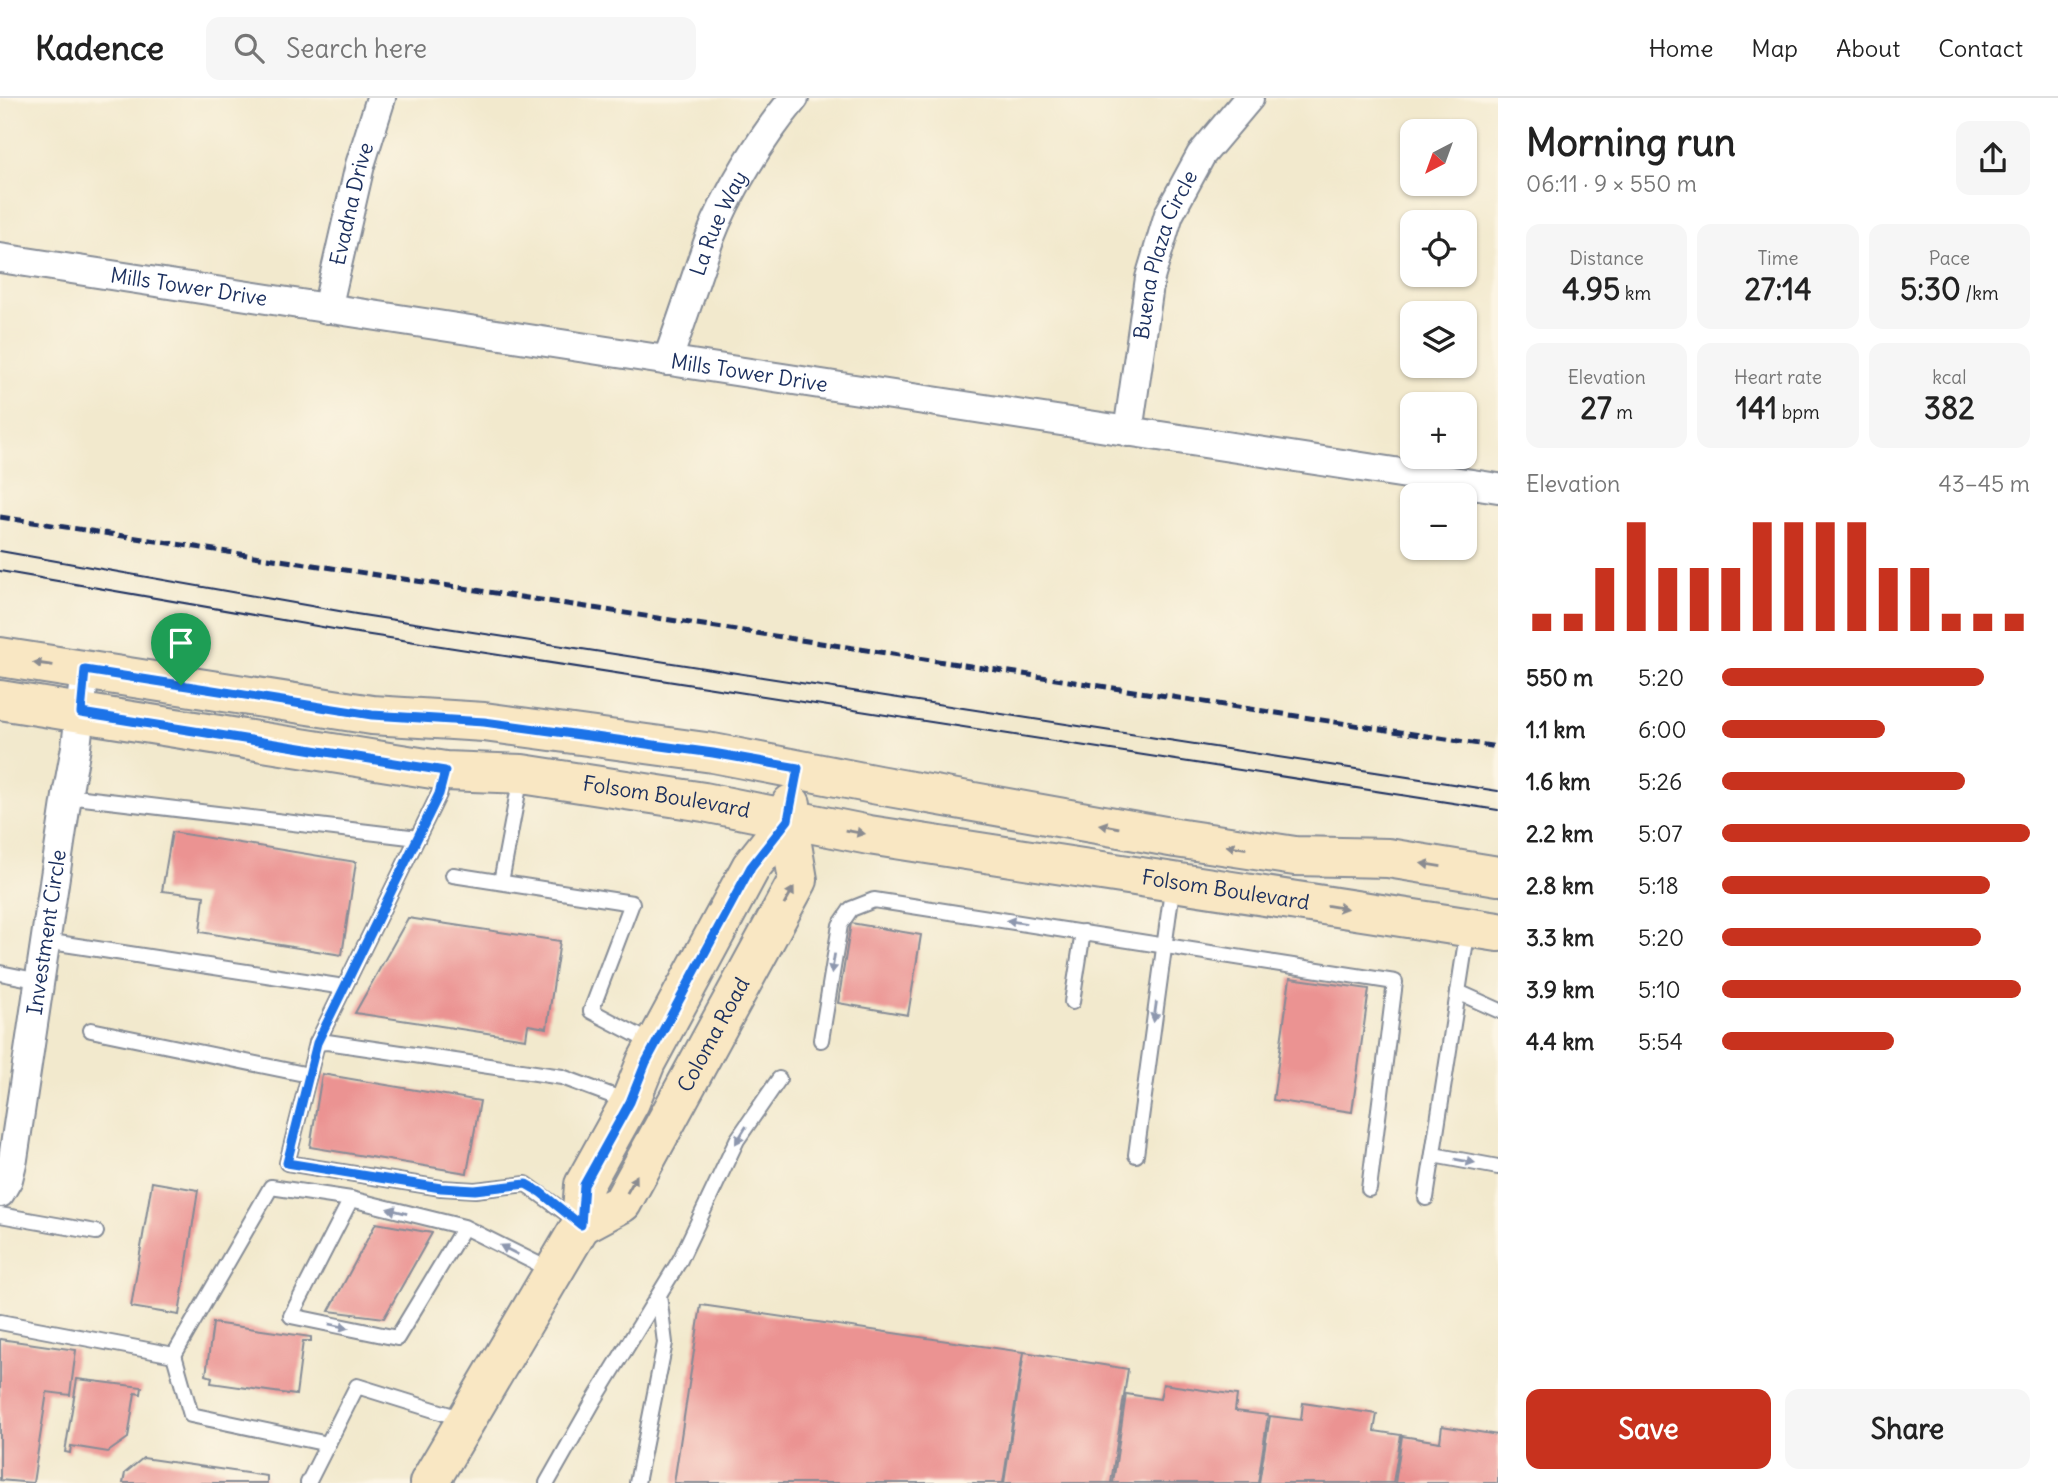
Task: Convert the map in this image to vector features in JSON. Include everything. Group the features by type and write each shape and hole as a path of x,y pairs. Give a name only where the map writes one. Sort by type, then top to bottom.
{"main road":[{"name":"Folsom Boulevard","path":"0,657 372,715 484,722 713,753 878,785 1295,856 1388,858 1498,876"},
{"name":"Folsom Boulevard","path":"0,700 445,771 522,774 704,802 788,820 1028,861 1483,929"},
{"name":"Coloma Road","path":"581,1225 622,1203 798,880 788,820 798,768"},
{"name":"Coloma Road","path":"429,1483 468,1421 581,1225 584,1185 630,1102 646,1062 751,867 788,820"},
{"path":"1483,929 1487,900 1498,902"}],"street":[{"name":"Evadna Drive","path":"327,309 360,165 381,98"},
{"name":"La Rue Way","path":"667,361 710,238 743,171 772,124 794,98"},
{"name":"Buena Plaza Circle","path":"1128,432 1150,278 1169,214 1201,155 1249,98"},
{"name":"Mills Tower Drive","path":"0,258 1498,488"},
{"name":"Investment Circle","path":"0,1193 8,1179 13,1159 66,796 81,713 85,670"}],"lane":[{"path":"445,771 439,794 317,1043 287,1163 441,1188 475,1190 526,1184 581,1225"},
{"path":"502,883 522,774"},
{"path":"66,796 418,838"},
{"path":"453,875 632,903 591,1012 656,1045"},
{"path":"1136,1155 1173,881"},
{"path":"821,1040 840,925 851,909 874,900 1395,982 1368,1189"},
{"path":"1426,1198 1458,992 1483,929"},
{"path":"1072,1002 1083,932"},
{"path":"45,941 344,987"},
{"path":"0,973 40,981"},
{"path":"1458,992 1498,1010"},
{"path":"91,1030 309,1075"},
{"path":"317,1043 327,1042 562,1077 630,1102"},
{"path":"547,1483 680,1260 737,1140 779,1079"},
{"path":"1433,1155 1498,1167"},
{"path":"328,1444 191,1415 174,1355 271,1187 351,1199 464,1227 554,1272"},
{"path":"351,1199 291,1316 397,1338 464,1227"},
{"path":"0,1215 96,1232"},
{"path":"636,1483 665,1343 659,1295"},
{"path":"0,1322 174,1355"},
{"path":"308,1483 357,1386 468,1421"}],"building":[{"path":"172,832 356,862 342,955 200,932 204,896 162,891"},
{"path":"408,918 560,941 547,1028 528,1025 526,1039 355,1013"},
{"path":"851,923 921,935 908,1015 838,1003"},
{"path":"1290,978 1369,989 1352,1112 1273,1100"},
{"path":"322,1074 480,1101 467,1173 310,1147"},
{"path":"152,1182 198,1190 179,1315 131,1307"},
{"path":"376,1223 432,1233 384,1318 329,1311"},
{"path":"701,1305 1023,1352 1003,1483 674,1483"},
{"path":"213,1323 311,1337 311,1341 303,1341 296,1395 211,1383 212,1377 206,1375"},
{"path":"0,1339 76,1350 70,1395 47,1392 33,1483 0,1480"},
{"path":"1024,1352 1128,1369 1111,1483 1004,1483"},
{"path":"77,1379 142,1387 141,1394 135,1393 128,1438 108,1452 71,1446 70,1453 65,1452"},
{"path":"1163,1384 1237,1395 1235,1411 1268,1415 1258,1483 1113,1483 1126,1394 1160,1399"},
{"path":"1303,1403 1377,1414 1374,1431 1401,1435 1393,1483 1259,1483 1270,1416 1301,1420"},
{"path":"1442,1426 1498,1435 1498,1483 1395,1483 1402,1436 1440,1442"},
{"path":"143,1458 267,1476 267,1483 123,1483 125,1473"}],"tram line":[{"path":"0,551 356,614 1498,791"},
{"path":"0,571 351,632 1498,810"}],"railway":[{"path":"0,517 1498,747"}],"route":[{"path":"85,670 181,685 372,715 484,722 713,753 798,768 788,820 751,867 646,1062 630,1102 584,1185 581,1225 526,1184 475,1190 441,1188 287,1163 317,1043 439,794 445,771 81,713 85,670"}]}
